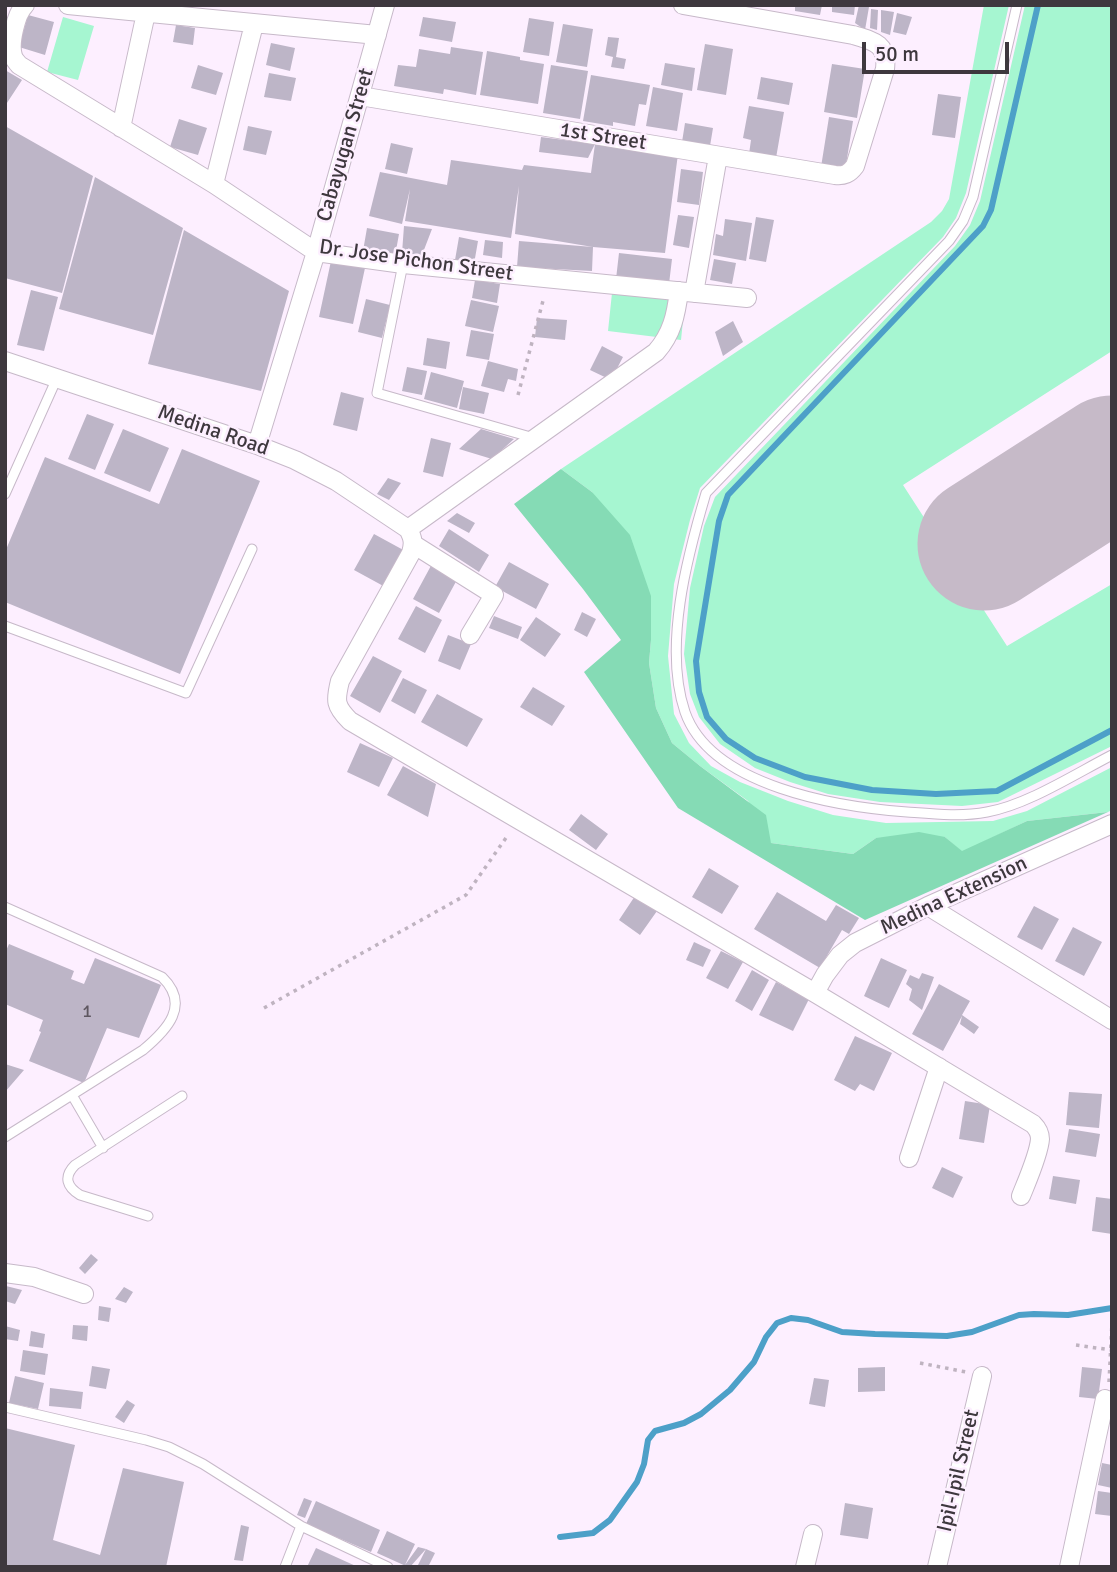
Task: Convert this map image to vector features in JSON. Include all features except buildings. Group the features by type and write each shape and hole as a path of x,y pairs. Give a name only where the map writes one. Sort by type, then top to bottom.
{"street":[{"name":"Dr. Jose Pichon Street","path":"25,5 18,13 12,44 13,58 19,65 214,184 316,252 403,264 747,298"},
{"path":"68,5 377,35"},
{"name":"Cabayugan Street","path":"257,445 316,252 385,5"},
{"name":"1st Street","path":"360,96 835,175 851,171 855,166 885,69 884,52 879,45 853,35 683,5"},
{"path":"121,128 146,13"},
{"path":"214,184 254,24"},
{"path":"718,156 686,292 666,341 656,352 536,438 411,537 411,553 340,681 336,701 350,721 815,993 1032,1124 1038,1130 1040,1138 1021,1196"},
{"name":"Medina Road","path":"5,361 257,445 295,460 335,481 494,595 470,635"},
{"name":"Medina Extension","path":"815,993 840,955 855,943 928,906 1112,824"},
{"path":"928,906 1112,1020"},
{"path":"909,1158 939,1067"},
{"path":"5,1273 34,1277 84,1294"},
{"name":"Ipil-Ipil Street","path":"937,1567 982,1376"},
{"path":"1069,1567 1104,1445 1105,1399"},
{"path":"805,1567 813,1534"}],"lane":[{"path":"1017,5 973,197 963,221 949,241 706,493 696,524 683,585 676,655 678,681 686,714 700,737 719,756 747,775 779,788 841,805 931,814 985,813 1027,799 1112,755"},
{"path":"403,264 377,393 536,438"},
{"path":"5,494 57,378"},
{"path":"5,625 186,693 252,549"},
{"path":"5,907 162,977 171,985 175,998 175,1011 170,1023 144,1050 5,1137"},
{"path":"72,1095 103,1148"},
{"path":"148,1216 80,1195 72,1190 68,1176 71,1170 181,1096"},
{"path":"5,1407 169,1447 203,1464 301,1527 388,1567"},
{"path":"285,1567 301,1527"}],"path":[{"path":"518,396 542,302 551,279"},
{"path":"264,1008 466,895 519,819"},
{"path":"1105,1399 1111,1367 1112,1322"},
{"path":"1076,1345 1111,1350"},
{"path":"920,1363 982,1376"}],"green space":[{"path":"984,5 1009,5 966,193 956,218 943,237 700,488 674,584 668,656 674,714 689,743 711,766 740,782 833,815 886,823 993,821 1027,811 1112,767 1112,810 1027,821 962,852 945,837 876,838 853,854 771,843 748,801 672,743 656,708 649,663 651,640 592,492 561,469 931,222 942,211 949,199"},
{"path":"1025,5 1112,5 1112,351 903,485 1007,646 1112,584 1112,746 998,802 962,806 880,802 828,794 755,768 720,744 699,717 690,694 684,654 690,588 704,526 715,497 955,246 970,225 980,201"},
{"path":"63,17 94,26 78,80 47,72"},
{"path":"612,293 685,301 681,340 608,331"},
{"path":"561,469 592,492 630,535 651,596 649,663 656,708 672,743 766,815 771,843 853,854 876,838 919,832 945,837 962,851 1027,821 1108,812 865,920 678,808 584,672 621,640 514,504"}],"waterway":[{"path":"1038,5 991,210 983,226 728,495 719,521 696,661 699,692 707,717 726,739 755,758 805,777 872,790 936,794 997,791 1112,730"},
{"path":"560,1537 593,1533 610,1520 637,1482 644,1464 648,1440 655,1431 684,1423 701,1414 730,1390 754,1362 766,1337 777,1323 791,1318 808,1320 842,1332 947,1336 972,1332 1019,1315 1068,1315 1112,1308"}],"runway":[{"path":"984,544 1112,462"}]}
